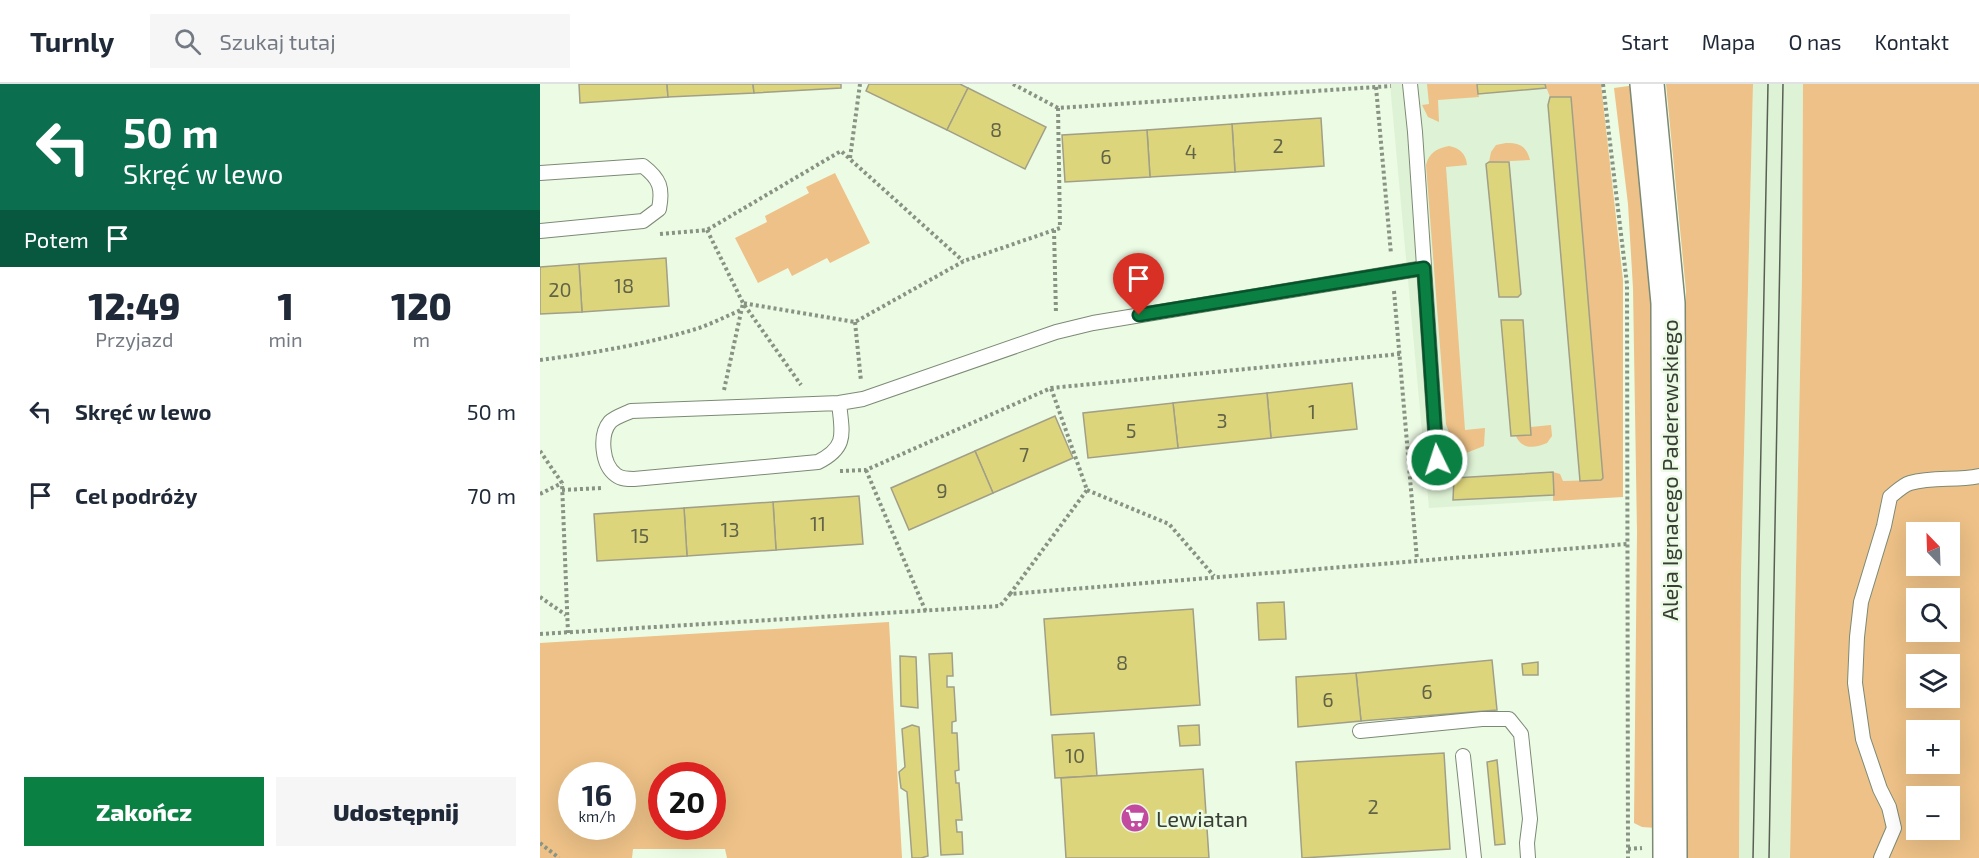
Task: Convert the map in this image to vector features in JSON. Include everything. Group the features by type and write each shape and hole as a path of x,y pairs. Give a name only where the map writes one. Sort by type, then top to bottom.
{"street":[{"name":"Aleja Ignacego Paderewskiego","path":"1647,84 1668,303 1670,858"}],"lane":[{"path":"1410,85 1437,460"},
{"path":"540,173 643,166 656,176 662,194 659,208 643,221 540,231"},
{"path":"839,403 842,437 834,454 818,462 634,479 621,478 614,474 606,462 604,433 611,420 631,411 839,403 863,399 1056,332 1093,323 1424,268"},
{"path":"1881,858 1894,828 1889,807 1880,789 1863,739 1855,683 1861,602 1884,526 1890,497 1908,483 1933,479 1962,480 1979,476"},
{"path":"1360,730 1482,719 1509,719 1521,734 1530,819 1528,858"},
{"path":"1463,756 1474,858"}],"path":[{"path":"850,158 860,84"},
{"path":"1013,84 1058,108 1410,85"},
{"path":"1603,84 1627,284 1628,858"},
{"path":"1376,87 1417,560"},
{"path":"743,303 855,322 964,261 1060,228 1058,108"},
{"path":"659,234 707,230 841,151 964,261"},
{"path":"707,230 743,303 814,404"},
{"path":"1054,230 1056,332"},
{"path":"720,408 743,303"},
{"path":"540,360 580,355 667,337 702,327 741,309"},
{"path":"855,322 863,399"},
{"path":"831,472 866,470 1051,388 1400,354"},
{"path":"1051,388 1087,490 1169,524 1214,577"},
{"path":"540,451 562,483 568,633"},
{"path":"866,470 926,612"},
{"path":"540,494 562,483"},
{"path":"562,490 609,487"},
{"path":"540,634 1000,606 1087,490"},
{"path":"1010,594 1627,544"},
{"path":"540,597 567,616"},
{"path":"540,843 559,858"}],"shaded area":[{"path":"1390,84 1589,84 1613,497 1429,508"},
{"path":"1427,84 1477,84 1479,97 1438,100 1439,122 1428,117 1422,105 1429,104"},
{"path":"1545,84 1601,84 1623,280 1623,497 1553,501 1553,472 1560,474 1563,481 1601,480 1603,478 1571,97 1550,97"},
{"path":"1666,84 1753,84 1741,575 1739,858 1685,858 1686,291"},
{"path":"1753,84 1803,84 1802,277 1790,858 1739,858 1741,575"},
{"path":"1803,84 1979,84 1979,858 1790,858 1802,277"},
{"path":"1636,85 1653,265 1657,828 1642,827 1634,823 1637,532 1633,288 1628,204 1614,88"},
{"path":"1506,143 1522,146 1527,151 1530,160 1489,162 1491,152 1496,145"},
{"path":"1449,146 1462,152 1467,165 1446,167 1465,430 1485,428 1484,446 1466,453 1452,441 1446,424 1426,165 1434,152"},
{"path":"835,173 870,243 830,263 827,258 792,276 788,268 758,283 735,238 767,222 765,216 809,193 806,187"},
{"path":"1551,425 1552,436 1547,443 1542,445 1525,446 1516,436 1531,435 1531,427"},
{"path":"889,622 902,858 727,858 725,849 633,849 632,858 540,858 540,643"}],"building":[{"path":"579,84 667,84 668,97 580,103"},
{"path":"667,84 753,84 754,93 668,97"},
{"path":"753,84 841,84 841,88 754,93"},
{"path":"869,84 960,84 968,88 947,130 866,91"},
{"path":"1477,84 1545,84 1546,88 1478,94"},
{"path":"968,88 1046,127 1025,169 947,130"},
{"path":"1550,97 1571,97 1603,478 1601,480 1580,481 1548,105"},
{"path":"1321,118 1324,166 1235,172 1232,124"},
{"path":"1232,124 1235,172 1150,177 1147,130"},
{"path":"1147,130 1150,177 1065,182 1062,135"},
{"path":"1509,162 1521,294 1518,297 1499,297 1486,164"},
{"path":"666,258 669,306 582,312 579,264"},
{"path":"579,264 582,312 540,314 540,267"},
{"path":"1501,320 1523,320 1531,435 1511,436"},
{"path":"1352,383 1357,429 1271,438 1267,393"},
{"path":"1267,393 1271,438 1178,448 1173,403"},
{"path":"1173,403 1178,448 1088,458 1083,413"},
{"path":"1055,416 1073,458 993,493 975,451"},
{"path":"975,451 993,493 909,530 891,488"},
{"path":"1553,472 1554,495 1453,500 1454,478"},
{"path":"859,496 863,544 776,550 773,502"},
{"path":"773,502 776,550 687,556 684,508"},
{"path":"684,508 687,556 597,561 594,514"},
{"path":"1284,602 1286,639 1259,640 1257,603"},
{"path":"1193,609 1200,705 1051,715 1044,619"},
{"path":"952,653 953,676 947,676 947,687 954,687 956,721 952,722 952,733 957,733 959,770 955,771 956,783 959,783 962,820 956,820 957,832 962,832 963,854 941,855 929,654"},
{"path":"900,656 916,657 918,708 901,706"},
{"path":"1492,660 1497,710 1361,721 1356,673"},
{"path":"1538,662 1538,675 1523,675 1522,664"},
{"path":"1356,673 1361,721 1298,727 1296,677"},
{"path":"912,725 919,727 928,856 921,858 912,858 907,792 901,788 899,772 905,767 902,729"},
{"path":"1199,725 1200,745 1180,746 1178,726"},
{"path":"1094,733 1097,776 1055,778 1052,735"},
{"path":"1444,753 1450,849 1302,858 1296,762"},
{"path":"1497,760 1505,844 1495,845 1487,762"},
{"name":"Lewiatan","path":"1203,769 1209,858 1066,858 1061,778"}],"tram line":[{"path":"1753,858 1768,84"},
{"path":"1769,858 1783,84"}],"place":[{"name":"Lewiatan","path":"1135,818"}],"route":[{"path":"1139,315 1424,268 1437,460"}]}
